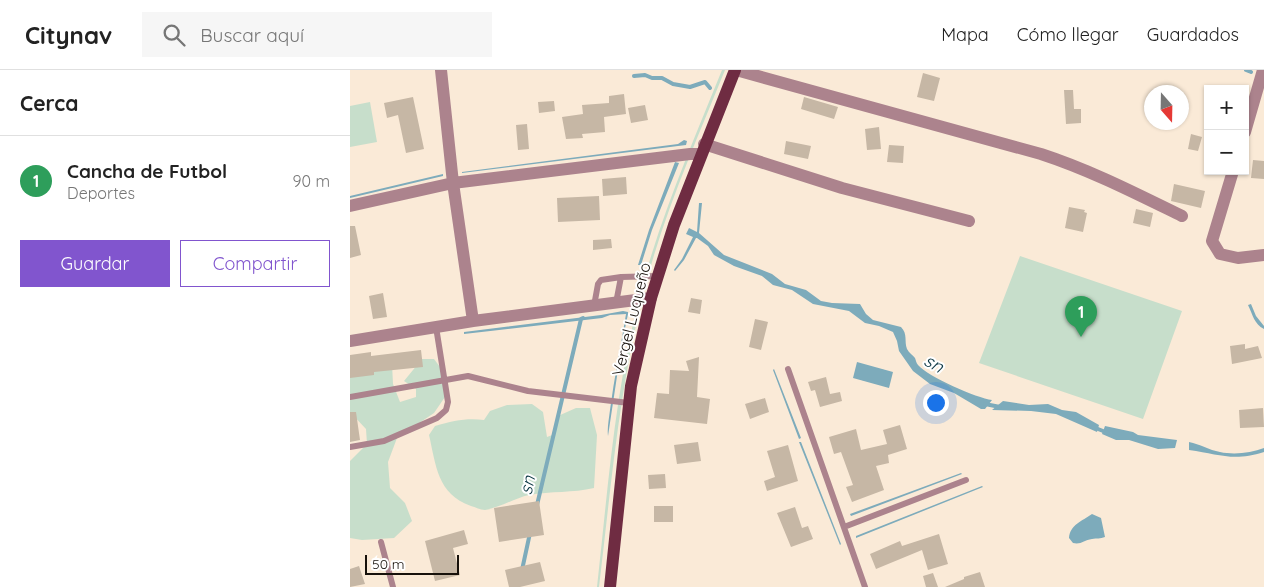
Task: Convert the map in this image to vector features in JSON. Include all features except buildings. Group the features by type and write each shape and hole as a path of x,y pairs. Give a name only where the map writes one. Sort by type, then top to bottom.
{"main road":[{"name":"Vergel Luqueño","path":"610,587 632,386 651,298 674,225 702,149 735,70"}],"street":[{"path":"441,70 473,321"},
{"path":"735,70 1057,159 1106,178 1182,216"},
{"path":"1246,130 1261,83"},
{"path":"350,206 454,183 690,154 702,149 969,221"},
{"path":"1233,175 1212,241 1220,254 1238,258 1264,255"},
{"path":"350,341 473,321 651,298"}],"lane":[{"path":"594,306 599,282 621,277 658,276"},
{"path":"616,303 621,277"},
{"path":"350,447 384,441 437,418 446,410 448,402 436,327"},
{"path":"788,369 866,587"},
{"path":"350,397 468,376 528,391 630,403"},
{"path":"844,527 966,480"},
{"path":"381,542 393,587"}],"green space":[{"path":"722,70 725,70 670,207 652,263 635,328 622,401 599,587 597,587 613,438 632,328 658,235 678,179"},
{"path":"370,102 377,142 350,147 350,106"},
{"path":"1020,256 1182,311 1143,419 979,363"},
{"path":"422,359 434,359 440,367 447,394 434,413 397,438 388,462 390,488 405,503 412,521 394,538 362,540 350,538 350,461 367,444 366,429 350,412 350,363 392,364 393,384 400,402 416,397 416,389 404,381"},
{"path":"532,404 543,412 547,437 555,434 558,416 576,408 590,408 597,435 594,488 529,495 485,510 460,501 451,494 436,467 429,435 435,426 460,420 484,420 490,411 507,405"}],"water":[{"path":"684,140 687,141 686,145 462,173 678,144"},
{"path":"675,162 679,163 652,230 641,265 638,265 649,230"},
{"path":"443,174 443,176 350,198 350,196"},
{"path":"699,203 702,203 699,233 724,255 772,274 785,284 806,290 821,301 860,304 866,314 873,320 901,327 905,335 907,349 923,370 953,386 992,400 985,409 981,409 954,393 930,384 913,371 899,351 893,332 865,323 849,311 813,304 792,290 773,285 762,276 734,266 714,255 708,246 697,238 675,271 693,237 686,234 689,228 697,232"},
{"path":"1251,304 1264,329 1254,319 1248,305"},
{"path":"623,311 628,312 628,314 608,436 608,423 626,314 464,334 464,332"},
{"path":"857,362 893,372 889,388 853,378"},
{"path":"773,370 801,438 799,439"},
{"path":"1003,401 1029,405 1048,404 1062,410 1076,412 1099,425 1097,432 1056,414 992,410"},
{"path":"1105,426 1133,432 1138,435 1177,440 1175,448 1158,449 1129,440 1116,440 1102,434"},
{"path":"799,442 801,442 840,545"},
{"path":"1189,442 1225,453 1242,453 1264,448 1264,452 1235,457 1226,456 1189,450"},
{"path":"961,473 851,516 850,514"},
{"path":"983,487 856,538 856,536"},
{"path":"1092,514 1101,518 1105,537 1073,543 1069,538 1072,530 1077,524"}],"waterway":[{"path":"1246,70 1251,72"},
{"path":"634,76 645,75 652,78 662,78 673,84 690,87 705,82 710,88"},
{"name":"sn","path":"537,505 581,319 583,318"},
{"name":"sn","path":"985,404 1000,407"},
{"name":"sn","path":"1093,427 1108,433"},
{"name":"sn","path":"522,570 530,533"}],"place":[{"name":"Cancha de Futbol","path":"1081,337"}]}
